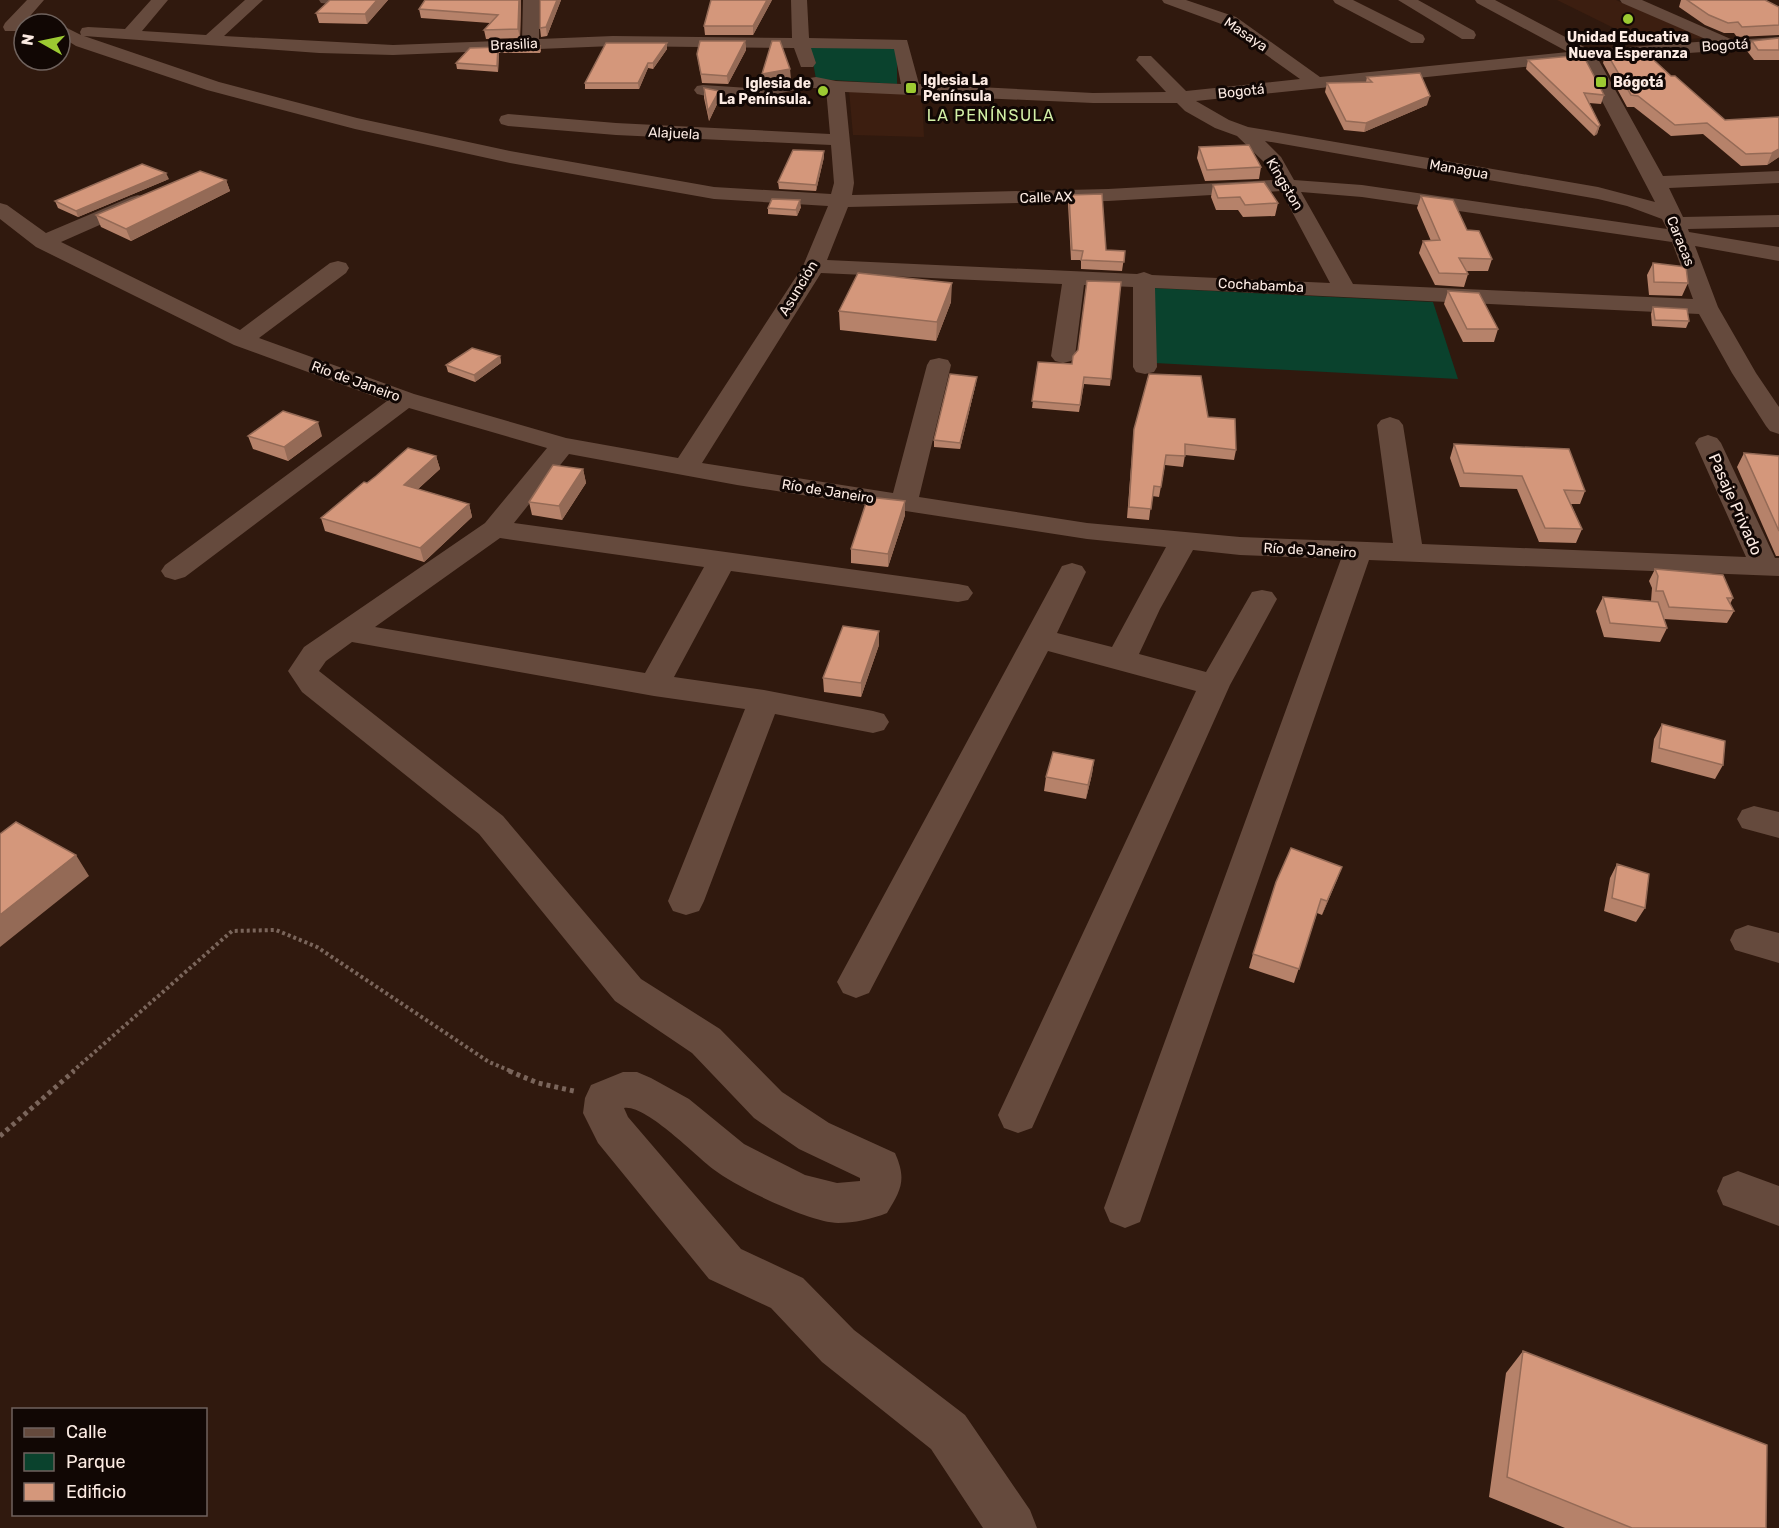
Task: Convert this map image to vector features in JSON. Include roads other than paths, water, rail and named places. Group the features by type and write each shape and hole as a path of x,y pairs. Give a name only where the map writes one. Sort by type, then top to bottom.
{"street":[{"path":"25,12 36,0"},
{"path":"129,35 160,0"},
{"path":"210,40 255,0"},
{"path":"327,0 338,0"},
{"path":"530,43 531,0"},
{"path":"799,0 801,44 813,82"},
{"name":"Masaya","path":"1170,0 1230,21 1315,82"},
{"path":"1193,1 1198,0"},
{"path":"1341,0 1417,39"},
{"path":"1406,0 1468,35"},
{"path":"1483,0 1587,55"},
{"path":"1628,0 1731,44"},
{"name":"Brasilia","path":"72,31 393,50 624,41 901,44 911,88"},
{"name":"Calle AX","path":"72,36 82,42 213,86 355,123 488,153 714,193 840,201 1096,195 1287,185 1362,190 1675,225"},
{"name":"Bogotá","path":"703,90 723,94 755,93 813,82 835,86 1093,98 1183,97 1587,55 1779,42"},
{"name":"Caracas","path":"1587,55 1656,182 1707,307 1744,373 1779,426"},
{"name":"Kingston","path":"1145,60 1205,116 1244,132 1274,161 1344,288"},
{"name":"Asunción","path":"686,467 814,266 840,201 844,183 835,86"},
{"name":"Alajuela","path":"508,120 727,136 840,140"},
{"name":"Managua","path":"1244,132 1598,193 1633,201 1675,225"},
{"path":"1656,182 1779,177"},
{"path":"44,242 152,195"},
{"name":"Río de Janeiro","path":"0,209 44,242 242,340 405,399 563,445 686,467 1088,531 1240,546 1772,567"},
{"path":"1675,225 1779,221"},
{"path":"1675,225 1779,254"},
{"name":"Cochabamba","path":"814,266 1344,288 1707,307"},
{"path":"242,340 338,268"},
{"path":"1063,356 1074,276"},
{"path":"1143,279 1145,367"},
{"path":"904,502 939,365"},
{"path":"175,572 405,399"},
{"path":"1390,425 1409,554"},
{"name":"Pasaje Privado","path":"1708,442 1772,567"},
{"path":"563,445 495,529 315,654 303,672 313,684 491,825 628,990 706,1041 768,1105 814,1136 880,1167 881,1184 872,1199 837,1203 798,1193 729,1157 675,1112 637,1090 623,1090 605,1098 603,1113 613,1130 725,1264 787,1293 838,1347 948,1432 1012,1528"},
{"path":"495,529 958,593"},
{"path":"1120,659 1184,540"},
{"path":"1125,1208 1358,552"},
{"path":"654,685 723,559"},
{"path":"856,982 1039,639 1072,572"},
{"path":"1018,1115 1214,685 1262,599"},
{"path":"349,632 654,685 764,701 873,722"},
{"path":"1039,639 1214,685"},
{"path":"686,901 764,701"},
{"path":"1738,1191 1779,1206"}],"place":[{"name":"Unidad Educativa Nueva Esperanza","path":"1628,19"},
{"name":"Bógotá","path":"1601,82"},
{"name":"Iglesia La Península","path":"911,88"},
{"name":"Iglesia de La Península.","path":"823,91"}],"district":[{"name":"LA PENÍNSULA","path":"991,115"}]}
